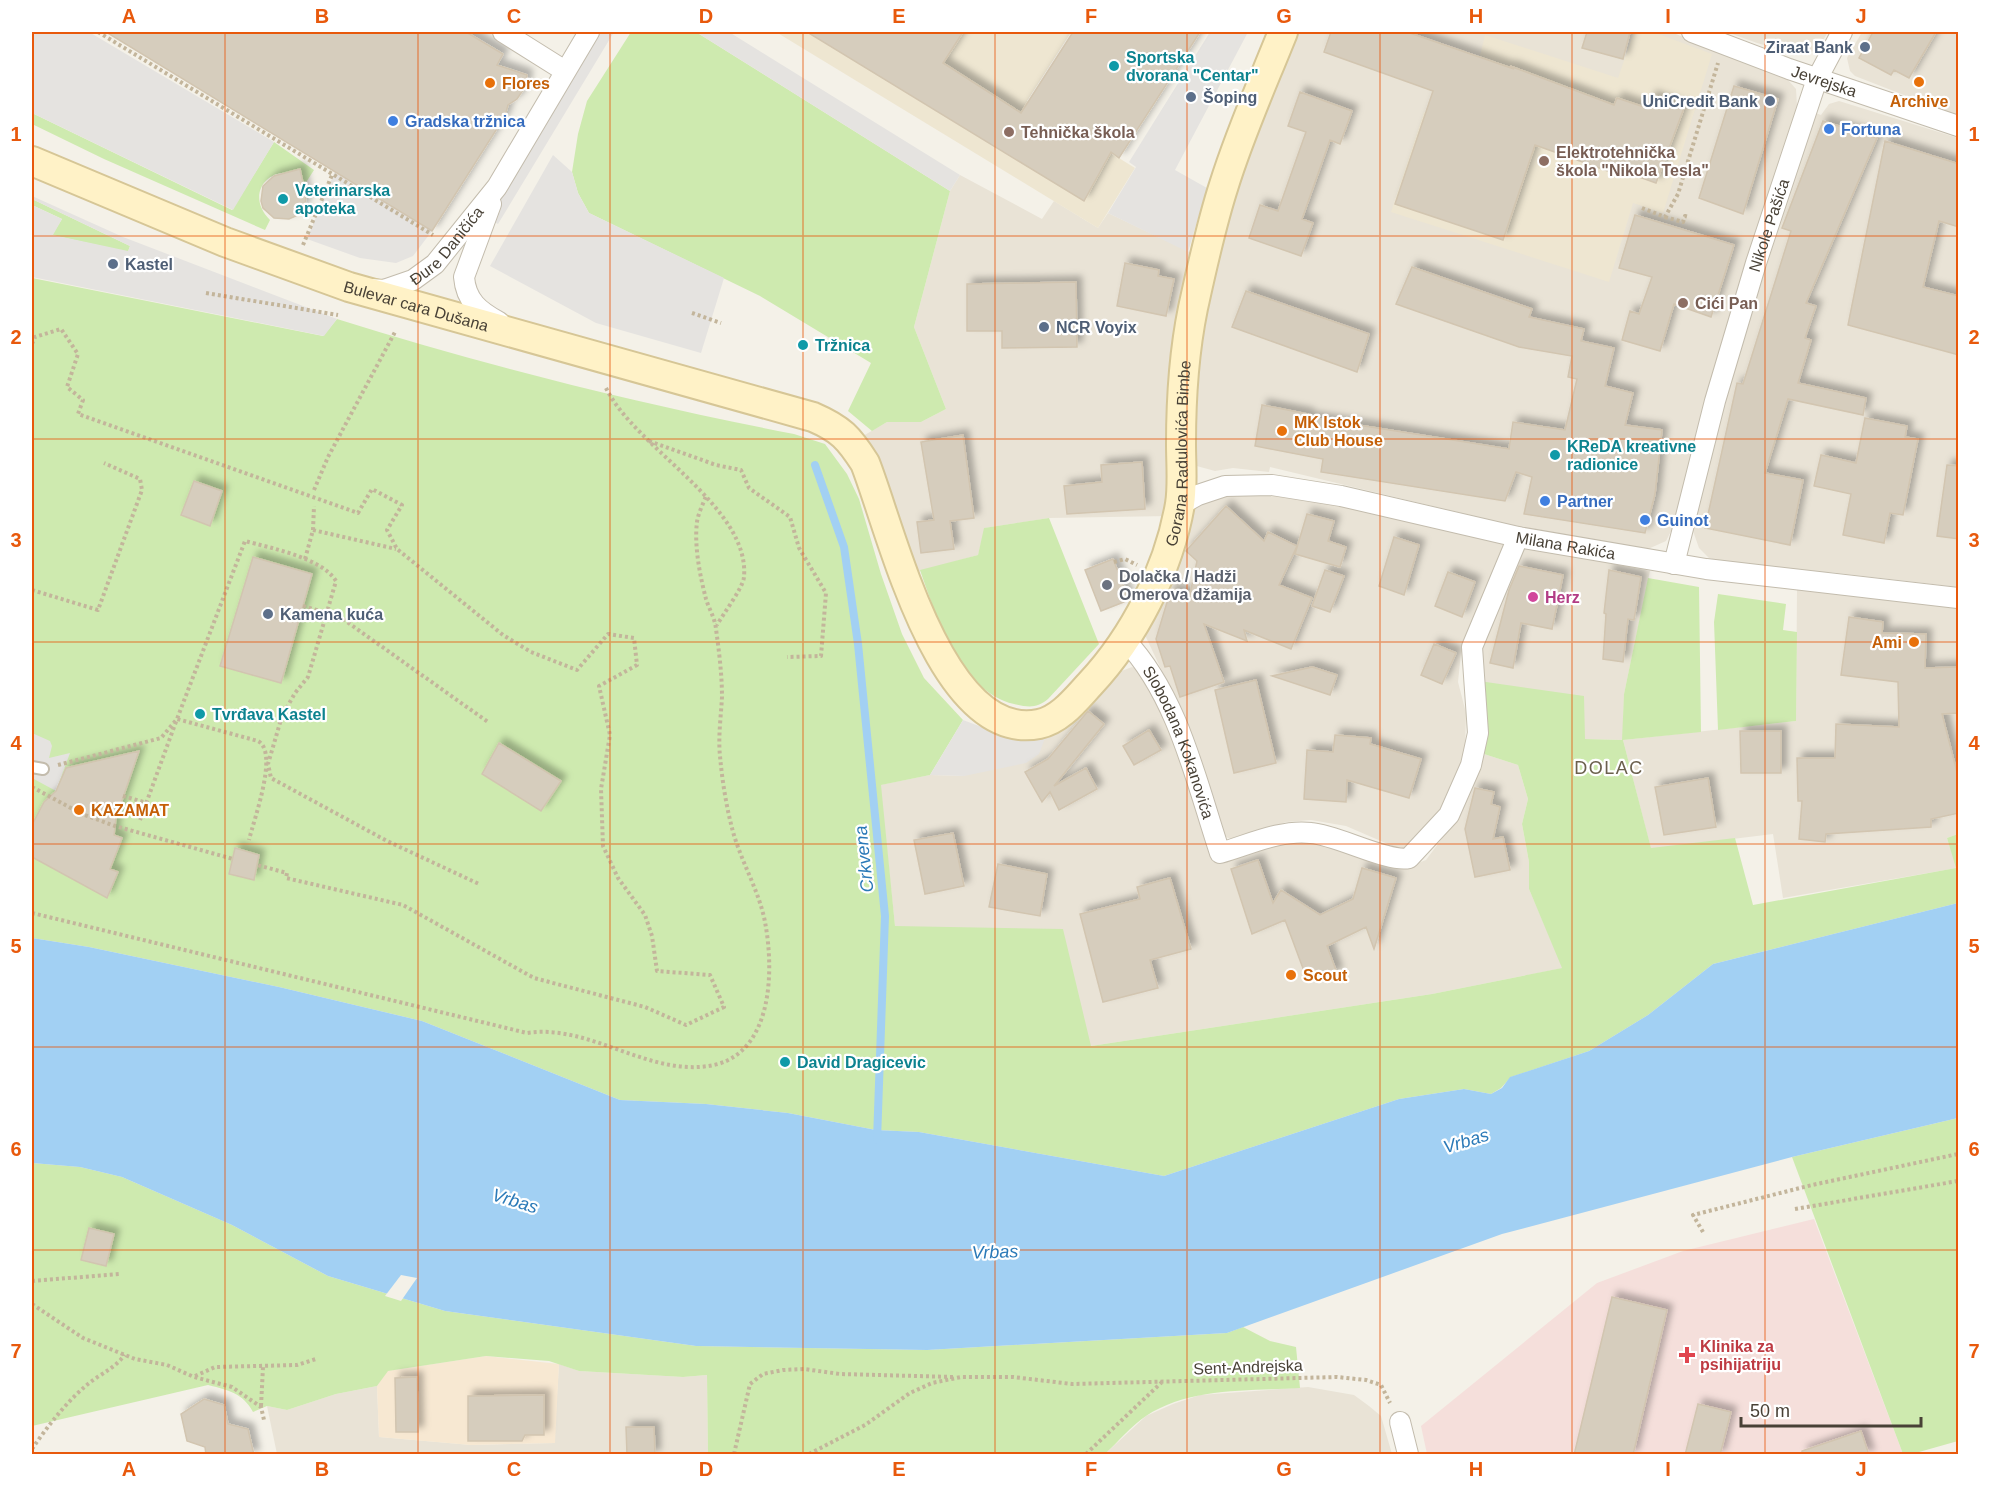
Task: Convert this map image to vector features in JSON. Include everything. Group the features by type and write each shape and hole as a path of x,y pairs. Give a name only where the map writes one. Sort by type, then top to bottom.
{"street":[{"path":"503,32 565,70"},
{"name":"Đure Daničića","path":"349,287 384,290 424,273 435,264 497,187 589,32"},
{"name":"Gorana Radulovića Bimbe","path":"813,417 838,428 850,440 865,463 929,638 969,698 1010,722 1038,724 1068,708 1125,640 1153,587 1180,505 1182,398 1193,307 1224,184 1283,32"},
{"name":"Jevrejska","path":"1692,32 1817,79 1959,126"},
{"name":"Nikole Pašića","path":"1674,564 1736,326 1817,79 1842,32"},
{"name":"Bulevar cara Dušana","path":"32,161 225,242 349,287 536,342 813,417"},
{"name":"Đure Daničića","path":"497,187 464,277 465,288 476,308 536,342"},
{"name":"Milana Rakića","path":"1180,505 1197,495 1225,486 1272,485 1352,498 1518,537 1674,564 1845,587 1959,598"},
{"name":"Slobodana Kokanovića","path":"1125,640 1159,686 1173,716 1220,853 1304,832 1337,838 1404,859 1416,853 1449,815 1471,765 1478,733 1472,647 1518,537"},
{"path":"1400,1422 1408,1455"}],"path":[{"path":"98,32 434,236"},
{"path":"1665,217 1678,194 1723,44"},
{"path":"302,246 332,175"},
{"path":"1642,208 1683,222 1685,216 1689,217"},
{"path":"206,293 338,315"},
{"path":"692,313 721,323"},
{"path":"32,344 35,337 61,329 78,354 67,387 83,400 78,414 358,513 372,489 402,506 387,530 397,549 503,635 531,652 577,670 608,634 634,638 637,665 599,686 610,735 601,789 603,846 618,878 645,915 652,936 657,971 710,975 724,1007 686,1025 645,1007 534,978 403,905 286,878 286,873 257,865"},
{"path":"314,490 328,457 395,332"},
{"path":"606,388 628,422 706,496 726,522 741,549 744,579 716,626"},
{"path":"649,441 716,465 741,470 749,488 790,517 799,548 826,593 821,656 787,657"},
{"path":"32,590 98,610 142,490 140,479 104,463"},
{"path":"32,913 527,1033 544,1030 569,1035 659,1061 696,1067 736,1058 750,1043 764,1014 769,975 765,922 732,828 719,754 722,695 716,626 706,598 698,548 697,521 706,496"},
{"path":"305,559 313,530 314,506"},
{"path":"313,530 397,549"},
{"path":"140,820 245,541 305,559 332,573 336,581 308,677 295,693 282,716 249,840"},
{"path":"312,608 340,617 488,722"},
{"path":"177,719 258,741 265,747 271,778 298,795 387,841 478,884"},
{"path":"37,768 161,738 177,719"},
{"path":"32,787 82,814 115,826 232,859"},
{"path":"123,796 147,803"},
{"path":"1703,1232 1694,1215 1812,1185 1959,1154"},
{"path":"1795,1209 1959,1181"},
{"path":"32,1281 119,1274"},
{"path":"32,1304 48,1312 83,1338 125,1355 175,1368 194,1377 232,1387 261,1407"},
{"path":"32,1449 45,1429 88,1384 111,1371 125,1355"},
{"path":"194,1377 214,1367 297,1365 316,1359"},
{"path":"263,1367 261,1407 264,1420"},
{"path":"734,1455 750,1384 763,1374 804,1369 840,1374 961,1377"},
{"name":"Sent-Andrejska","path":"961,1377 1013,1377 1072,1384 1307,1376 1366,1380 1381,1385 1400,1422"},
{"path":"810,1454 865,1425 910,1393 932,1383 961,1377"},
{"path":"1086,1455 1162,1381"}],"shaded area":[{"path":"32,32 89,32 274,142 233,210 32,113"},
{"path":"598,32 614,32 498,224 486,217"},
{"path":"696,32 729,32 960,175 950,191"},
{"name":"Tehnička škola","path":"776,32 1071,32 1027,101 1135,168 1098,228"},
{"name":"Šoping","path":"1210,32 1248,32 1175,170 1207,188 1188,252 1108,213 1136,167 1129,162"},
{"path":"1292,32 1671,32 1788,80 1796,89 1797,106 1821,115 1829,104 1839,101 1958,138 1958,587 1829,572 1817,574 1719,561 1709,558 1699,548 1693,531 1673,527 1666,541 1648,549 1507,524 1270,467 1269,472 1233,468 1215,471 1193,465 1189,374 1227,202"},
{"name":"Elektrotehnička škola \"Nikola Tesla\"","path":"1634,32 1653,32 1712,54 1663,213 1633,203 1609,282 1391,212 1424,112 1448,119 1477,68 1485,35 1618,78"},
{"path":"1727,32 1828,32 1819,47 1807,55 1798,55"},
{"path":"1862,32 1958,32 1958,116 1855,76 1850,71 1847,58"},
{"path":"553,155 572,172 578,193 589,213 724,278 701,353 596,323 490,266"},
{"path":"335,171 432,231 413,256 396,263 360,258 307,239"},
{"path":"960,175 1042,219 1054,201 1098,228 1108,213 1196,255 1170,516 1049,518 985,528 978,555 914,573 877,456 863,436 887,422 921,422 946,409 914,327 950,191"},
{"name":"Kastel","path":"32,196 123,237 337,319 324,336 32,277 32,205 62,219 53,235 128,251 130,246 32,199"},
{"path":"1240,490 1293,495 1507,544 1474,629 1461,653 1458,682 1466,713 1465,754 1448,804 1404,851 1346,826 1311,820 1286,822 1238,839 1228,838 1221,833 1226,844 1300,839 1410,866 1426,860 1458,817 1484,754 1518,765 1528,799 1522,824 1529,862 1529,889 1563,968 1432,994 1091,1046 895,926 880,785 930,775 964,776 1075,716 1119,672 1132,667 1143,672 1221,832 1187,724 1144,633 1195,503"},
{"path":"1522,546 1650,571 1624,694 1623,740 1585,739 1479,681 1479,632"},
{"path":"1797,589 1958,606 1958,834 1947,838 1957,868 1783,898 1773,834 1651,849 1623,740 1796,721"},
{"path":"963,720 1003,735 1018,738 1047,733 1039,754 1026,763 964,776 930,775"},
{"path":"32,733 50,741 52,746 49,758 70,753 56,791 32,778"},
{"name":"Klinika za psihijatriju","path":"1814,1219 1903,1454 1427,1454 1421,1426 1597,1283 1683,1251"},
{"path":"486,1356 559,1364 555,1443 471,1445 379,1437 377,1386 387,1371"},
{"path":"559,1364 579,1371 683,1377 707,1375 708,1454 277,1454 267,1406 287,1410 336,1394 377,1386 379,1437 471,1445 554,1443"},
{"path":"1308,1387 1354,1395 1369,1406 1381,1416 1392,1454 1105,1454 1146,1416 1200,1395"}],"green space":[{"path":"631,32 696,32 950,191 914,327 946,409 921,422 887,422 872,431 848,411 871,363 760,296 589,213 578,193 572,172 578,134 587,101"},
{"path":"32,113 232,210 274,142 314,170 305,184 296,176 285,173 276,174 261,187 259,197 262,208 270,220 265,230 104,159 32,124"},
{"path":"32,199 130,246 128,252 52,235 62,219 32,205"},
{"path":"32,278 323,336 337,319 450,353 564,383 794,434 825,444 847,474 859,499 902,634 924,678 963,720 930,775 881,785 895,926 1063,929 1091,1046 1432,994 1562,968 1529,889 1529,862 1522,824 1528,799 1518,765 1484,754 1485,730 1479,681 1584,696 1585,739 1622,740 1624,694 1648,578 1699,587 1701,732 1623,740 1651,848 1735,838 1753,905 1956,868 1947,838 1958,834 1958,903 1713,964 1648,1015 1589,1051 1511,1077 1501,1088 1491,1094 1464,1089 1399,1099 1164,1176 919,1132 876,1130 788,1113 706,1104 620,1100 422,1021 279,987 89,947 32,938"},
{"path":"1049,518 1099,644 1048,699 1036,706 1024,706 995,697 965,668 943,629 920,570 978,555 984,528"},
{"path":"1718,594 1786,604 1783,630 1797,632 1796,721 1718,730 1714,622"},
{"path":"1958,1118 1958,1441 1912,1454 1903,1454 1792,1157"},
{"path":"32,1163 80,1167 122,1177 232,1225 328,1276 445,1311 696,1346 927,1350 1227,1333 1243,1327 1270,1341 1296,1347 1300,1388 1220,1392 1181,1400 1146,1416 1105,1454 708,1454 707,1375 683,1377 579,1371 549,1361 486,1356 388,1371 377,1386 336,1394 287,1410 267,1406 253,1412 240,1396 208,1385 32,1426"}],"water":[{"name":"Vrbas","path":"1958,903 1958,1118 1792,1157 1502,1234 1227,1333 927,1350 696,1346 445,1311 328,1276 232,1225 122,1177 80,1167 32,1163 32,938 89,947 279,987 422,1021 620,1100 706,1104 788,1113 876,1130 919,1132 1164,1176 1399,1099 1464,1089 1491,1094 1502,1088 1510,1077 1589,1051 1648,1015 1713,964"}],"pier":[{"path":"401,1275 417,1278 401,1301 385,1296"}],"building":[{"name":"Gradska tržnica","path":"106,32 466,32 503,54 497,65 527,75 525,87 517,99 508,105 505,116 432,231"},
{"path":"807,32 963,32 943,63 1021,113 1073,32 1200,32 1119,158 1111,152 1084,201"},
{"path":"1331,32 1407,32 1514,69 1510,66 1614,105 1617,98 1647,108 1651,96 1684,108 1656,183 1617,169 1616,174 1535,145 1503,240 1395,204 1433,91 1324,52"},
{"path":"1587,32 1630,32 1623,59 1582,48"},
{"path":"1873,32 1936,32 1909,78 1894,70 1891,75 1859,58"},
{"path":"1734,86 1778,99 1743,214 1699,198"},
{"path":"1300,92 1352,111 1340,144 1330,140 1302,219 1313,223 1301,256 1249,238 1260,205 1278,211 1306,132 1288,126"},
{"path":"1823,121 1877,138 1806,303 1816,306 1805,338 1811,340 1798,383 1866,398 1863,415 1788,399 1765,473 1803,480 1790,545 1705,528 1737,383 1743,384 1791,231 1782,228"},
{"path":"1885,141 1959,164 1959,227 1939,221 1923,287 1959,296 1959,355 1848,325"},
{"name":"Veterinarska apoteka","path":"300,169 306,197 305,204 296,216 289,219 274,218 263,208 261,201 263,186 274,176"},
{"path":"1635,215 1734,245 1711,317 1674,304 1660,351 1622,340 1630,311 1639,314 1652,277 1619,268"},
{"path":"1125,263 1159,270 1158,276 1174,279 1166,316 1117,306"},
{"path":"1412,267 1532,309 1529,317 1584,329 1581,341 1614,348 1605,386 1633,393 1625,425 1662,430 1655,494 1645,533 1524,514 1532,477 1516,472 1505,501 1321,472 1323,459 1255,446 1262,405 1308,414 1308,417 1509,449 1513,422 1565,430 1577,379 1568,377 1572,356 1519,347 1396,304"},
{"path":"1076,282 1077,347 1002,348 1002,331 967,331 967,284"},
{"path":"1246,291 1369,334 1357,372 1232,327"},
{"path":"1865,418 1907,426 1905,437 1918,439 1903,515 1890,513 1884,543 1843,535 1851,494 1814,486 1821,455 1856,463"},
{"path":"963,435 974,518 950,521 954,549 921,553 917,522 934,520 921,442"},
{"path":"1142,462 1145,509 1067,514 1064,486 1102,482 1101,465"},
{"path":"1947,465 1959,466 1959,539 1937,536"},
{"path":"194,481 222,491 210,526 181,515"},
{"path":"1226,506 1264,541 1268,532 1297,546 1279,585 1312,598 1291,649 1244,630 1247,641 1204,624 1224,682 1180,697 1170,666 1165,667 1156,639 1171,589 1190,594 1197,561 1186,551"},
{"path":"1307,514 1334,521 1328,541 1346,547 1340,567 1295,554"},
{"path":"1394,537 1419,545 1404,595 1379,586"},
{"name":"Kamena kuća","path":"253,557 312,574 281,683 220,666"},
{"name":"Dolačka / Hadži Omerova džamija","path":"1113,559 1129,600 1101,611 1085,570"},
{"name":"Herz","path":"1519,566 1563,575 1552,629 1521,623 1513,668 1490,663 1509,590"},
{"path":"1325,570 1344,576 1330,612 1312,606"},
{"path":"1609,570 1641,577 1634,620 1628,619 1623,662 1603,659 1606,614 1604,613"},
{"path":"1448,572 1475,582 1462,617 1435,606"},
{"path":"1849,617 1883,622 1882,633 1926,634 1925,668 1959,667 1959,713 1942,714 1959,780 1959,813 1931,819 1931,827 1826,834 1825,842 1799,839 1802,801 1798,801 1797,758 1835,758 1836,724 1899,727 1898,682 1841,675"},
{"path":"1434,644 1456,653 1442,684 1421,675"},
{"path":"1312,667 1337,675 1330,695 1272,676"},
{"path":"1256,680 1276,763 1234,773 1215,690"},
{"path":"1088,711 1104,724 1054,786 1086,768 1097,789 1059,810 1050,792 1042,802 1025,772 1048,759"},
{"path":"1149,730 1161,750 1134,765 1123,746"},
{"path":"1740,731 1781,731 1781,773 1741,773"},
{"path":"1335,735 1371,738 1370,744 1421,759 1409,798 1347,780 1346,802 1304,799 1307,750 1333,752"},
{"path":"499,743 561,781 541,811 482,774"},
{"name":"KAZAMAT","path":"139,751 116,818 114,835 122,838 110,869 118,872 107,898 32,857 32,825 44,802 56,791 66,768"},
{"path":"1708,778 1716,827 1664,835 1655,787"},
{"path":"1475,788 1494,792 1491,804 1500,807 1493,839 1503,837 1510,870 1475,877 1465,829"},
{"path":"953,833 964,886 925,894 914,840"},
{"path":"235,848 259,855 254,880 229,874"},
{"path":"1258,860 1273,903 1281,890 1320,915 1353,899 1362,868 1396,878 1374,949 1366,927 1327,946 1337,973 1317,980 1312,968 1304,971 1285,920 1252,934 1231,869"},
{"path":"998,864 1047,874 1040,916 989,907"},
{"path":"1170,878 1191,949 1150,960 1158,988 1103,1002 1080,914 1140,899 1137,887"},
{"path":"89,1228 114,1234 106,1266 81,1260"},
{"path":"1612,1297 1667,1310 1633,1455 1574,1455"},
{"path":"417,1377 418,1432 396,1432 395,1378"},
{"path":"544,1395 544,1435 525,1435 522,1441 468,1441 468,1396"},
{"path":"204,1399 224,1405 228,1424 248,1429 254,1455 206,1455 205,1447 187,1441 181,1414"},
{"path":"1698,1404 1731,1412 1720,1455 1685,1455"},
{"path":"626,1427 654,1427 655,1455 627,1455"},
{"path":"1861,1431 1869,1455 1802,1455 1802,1451"}],"waterway":[{"name":"Crkvena","path":"815,465 844,547 858,644 885,916 877,1140"}],"place":[{"name":"Ziraat Bank","path":"1865,47"},
{"name":"Sportska dvorana \"Centar\"","path":"1114,66"},
{"name":"Archive","path":"1919,82"},
{"name":"Flores","path":"490,83"},
{"name":"Šoping","path":"1191,97"},
{"name":"UniCredit Bank","path":"1770,101"},
{"name":"Gradska tržnica","path":"393,121"},
{"name":"Fortuna","path":"1829,129"},
{"name":"Tehnička škola","path":"1009,132"},
{"name":"Elektrotehnička škola \"Nikola Tesla\"","path":"1544,161"},
{"name":"Veterinarska apoteka","path":"283,199"},
{"name":"Kastel","path":"113,264"},
{"name":"Cići Pan","path":"1683,303"},
{"name":"NCR Voyix","path":"1044,327"},
{"name":"Tržnica","path":"803,345"},
{"name":"MK Istok Club House","path":"1282,431"},
{"name":"KReDA kreativne radionice","path":"1555,455"},
{"name":"Partner","path":"1545,501"},
{"name":"Guinot","path":"1645,520"},
{"name":"Dolačka / Hadži Omerova džamija","path":"1107,585"},
{"name":"Herz","path":"1533,597"},
{"name":"Kamena kuća","path":"268,614"},
{"name":"Ami","path":"1914,642"},
{"name":"Tvrđava Kastel","path":"200,714"},
{"name":"KAZAMAT","path":"79,810"},
{"name":"Scout","path":"1291,975"},
{"name":"David Dragicevic","path":"785,1062"},
{"name":"Klinika za psihijatriju","path":"1687,1355"}],"district":[{"name":"DOLAC","path":"1609,768"}]}
